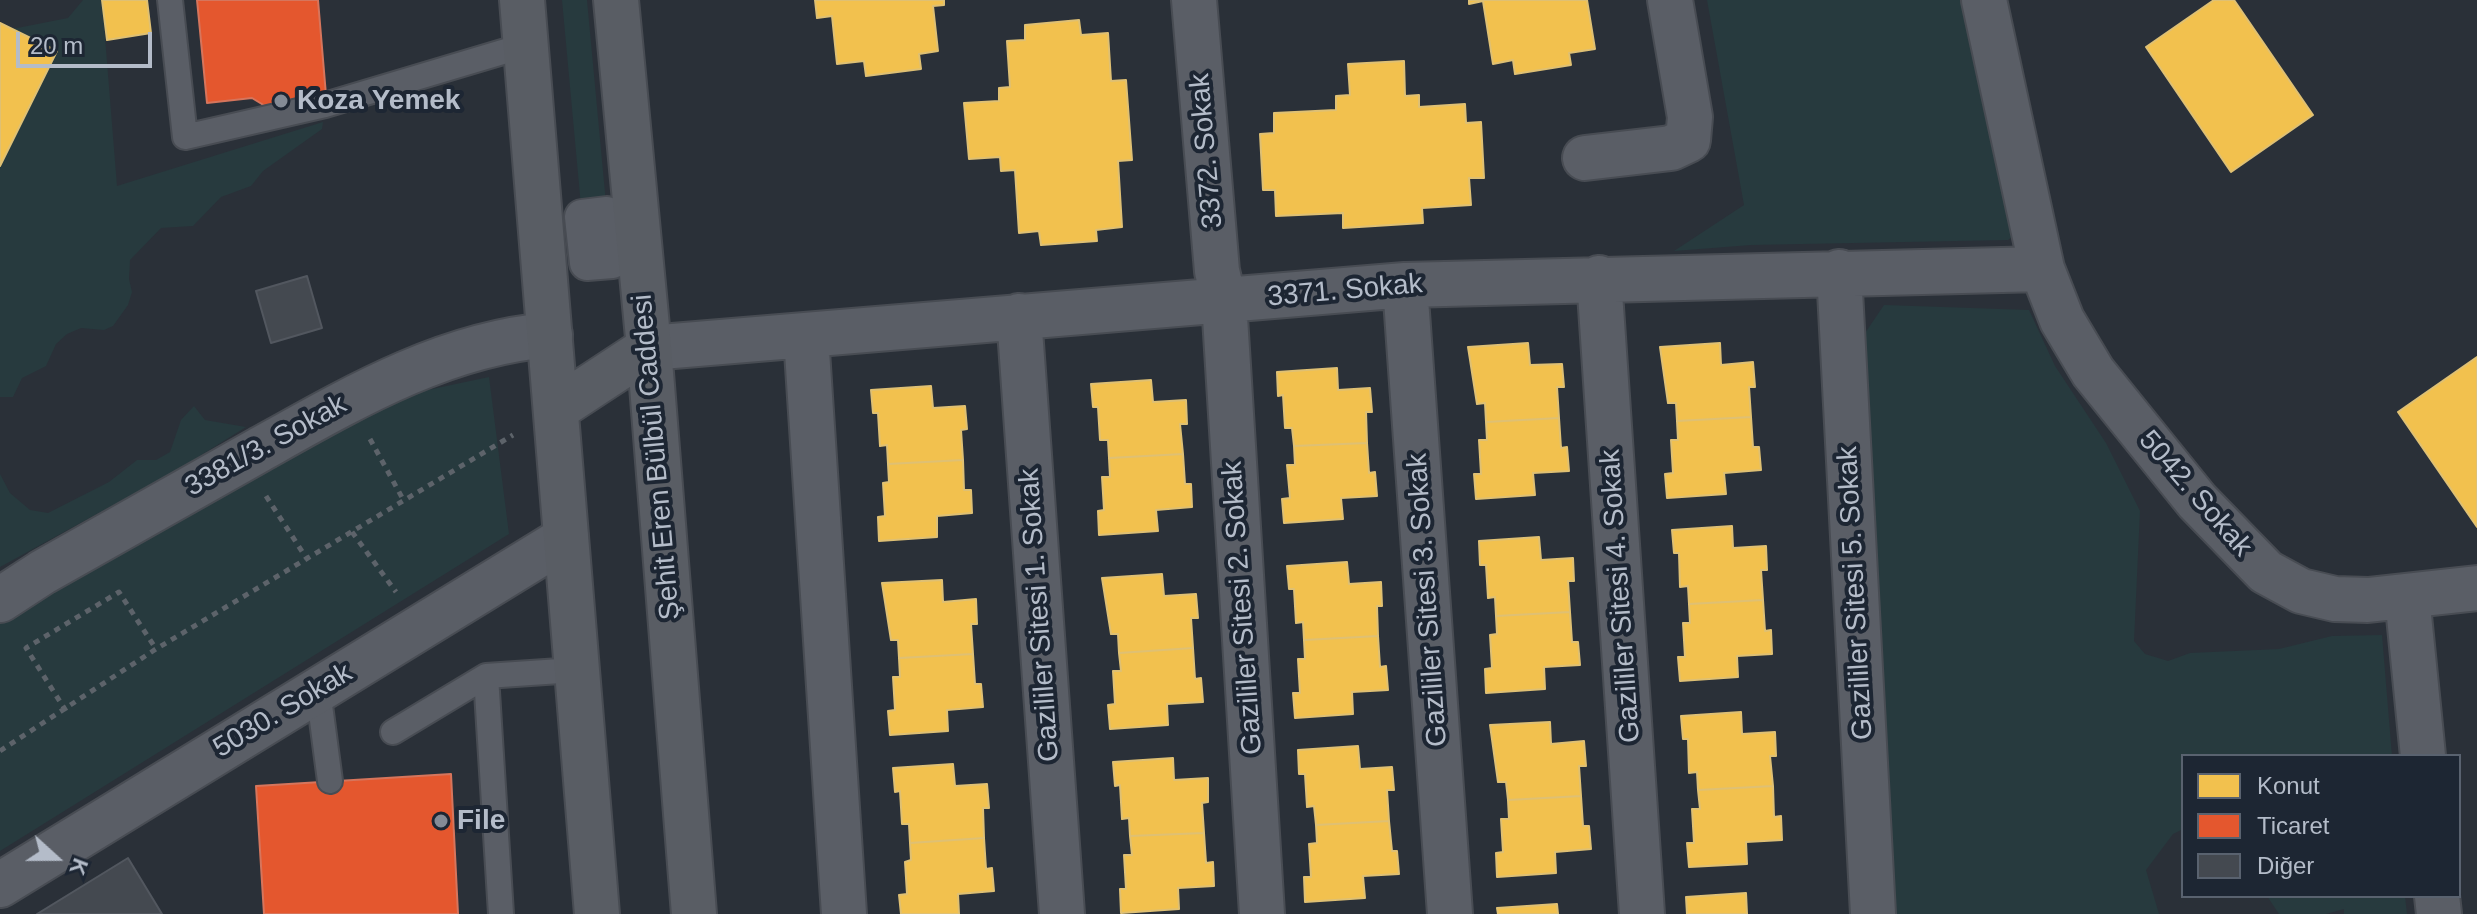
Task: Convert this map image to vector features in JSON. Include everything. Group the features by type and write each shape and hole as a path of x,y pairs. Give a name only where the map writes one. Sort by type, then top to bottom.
{"main road":[{"path":"522,0 597,914"},
{"name":"Şehit Eren Bülbül Caddesi","path":"616,0 649,348 694,914"},
{"path":"556,409 649,348"}],"street":[{"name":"3372. Sokak","path":"1194,0 1217,271 1224,301"},
{"path":"1585,158 1671,148 1688,140 1690,117 1670,0"},
{"name":"5042. Sokak","path":"1990,3 2042,269 2062,320 2093,372 2197,501 2266,572 2301,591 2335,599 2407,596 2477,588"},
{"name":"3371. Sokak","path":"649,348 1405,285 2042,269"},
{"name":"Gazililer Sitesi 5. Sokak","path":"1839,272 1873,914"},
{"name":"Gazililer Sitesi 4. Sokak","path":"1599,278 1642,914"},
{"name":"Gazililer Sitesi 3. Sokak","path":"1405,285 1450,914"},
{"name":"Gazililer Sitesi 2. Sokak","path":"1224,301 1262,914"},
{"name":"Gazililer Sitesi 1. Sokak","path":"1019,316 1062,914"},
{"name":"3381/3. Sokak","path":"0,600 348,400 472,349 515,338 550,335"},
{"path":"806,336 844,914"},
{"name":"5030. Sokak","path":"0,885 566,538"},
{"path":"2407,596 2423,754"}],"lane":[{"path":"170,0 185,137 325,105 526,45"},
{"path":"393,732 486,676 575,670"},
{"path":"486,676 501,914"},
{"path":"318,690 330,781"}],"path":[{"path":"348,400 404,501"},
{"path":"0,751 66,711 156,649 498,444"},
{"path":"243,459 307,559"},
{"path":"352,532 422,626"},
{"path":"66,711 26,648 119,592 156,649"}],"green space":[{"path":"83,0 102,0 117,186 323,122 322,129 263,171 251,186 221,197 193,226 161,228 130,260 132,292 128,305 113,326 104,330 81,328 67,334 56,344 46,366 22,378 13,397 0,397 0,166 12,29 68,18"},
{"path":"562,0 587,0 607,214 582,217"},
{"path":"1707,0 1967,0 2015,235 2008,240 1751,245 1674,251 1744,205"},
{"path":"1884,305 2029,310 2055,366 2106,443 2140,511 2134,641 2145,654 2168,661 2190,653 2279,649 2332,636 2382,635 2392,754 2181,754 2181,830 2173,834 2146,870 2159,914 1894,914 1859,342"},
{"path":"489,377 509,534 0,851 0,619 45,590 404,395"},
{"path":"194,406 205,420 246,427 179,469 0,567 0,474 10,493 30,510 48,513 109,482 137,460 156,460 170,452 181,420"},
{"path":"2268,898 2405,898 2407,914 2344,914 2344,909 2326,914 2279,914"}],"building: Konut":[{"path":"102,0 147,0 151,33 107,40"},
{"path":"815,0 944,0 944,5 933,6 938,51 919,54 921,69 866,76 864,61 837,64 832,16 817,18"},
{"path":"1469,0 1587,0 1595,49 1569,53 1571,65 1515,74 1513,60 1493,64 1483,1 1469,4"},
{"path":"2214,0 2234,0 2313,115 2231,172 2146,47"},
{"path":"1079,20 1081,35 1108,33 1111,81 1126,80 1132,160 1118,161 1122,227 1096,230 1097,241 1041,245 1039,231 1019,233 1015,170 1001,171 1000,157 969,159 964,103 999,101 999,88 1010,87 1007,41 1025,40 1025,25"},
{"path":"0,23 57,51 0,166"},
{"path":"1404,61 1405,96 1419,95 1419,107 1465,104 1466,123 1481,122 1484,178 1469,178 1471,205 1422,208 1423,223 1343,228 1343,213 1276,216 1275,190 1263,190 1260,134 1274,133 1274,113 1336,110 1336,96 1350,95 1348,64"},
{"path":"1528,343 1530,365 1562,364 1564,387 1557,387 1559,418 1486,422 1485,403 1477,404 1468,347"},
{"path":"1720,343 1721,365 1753,362 1755,387 1749,387 1751,417 1677,421 1676,403 1668,403 1660,347"},
{"path":"2477,357 2477,527 2398,412"},
{"path":"1337,368 1338,390 1370,388 1372,412 1366,412 1367,443 1294,446 1292,428 1285,428 1283,395 1278,396 1277,372"},
{"path":"1151,380 1153,402 1186,400 1187,424 1180,424 1183,454 1109,458 1108,440 1100,440 1098,407 1093,407 1091,384"},
{"path":"931,386 933,408 965,406 967,429 961,430 963,460 888,464 887,445 880,446 878,413 873,413 871,390"},
{"path":"1751,417 1753,447 1759,447 1761,470 1724,473 1726,494 1667,498 1665,474 1673,473 1671,440 1678,440 1677,421"},
{"path":"1559,418 1561,448 1567,447 1569,471 1533,473 1535,495 1476,499 1474,474 1481,474 1479,440 1487,440 1486,422"},
{"path":"1367,443 1369,473 1375,472 1377,496 1341,498 1343,519 1284,523 1282,499 1290,498 1287,465 1295,465 1294,446"},
{"path":"1183,454 1185,484 1191,484 1192,507 1156,510 1158,531 1099,535 1098,511 1104,510 1102,477 1110,477 1109,458"},
{"path":"963,460 964,490 971,490 972,513 937,516 937,537 879,541 878,517 885,516 883,483 889,482 888,464"},
{"path":"1732,526 1733,548 1766,546 1767,570 1761,570 1763,600 1689,604 1688,586 1680,587 1679,553 1674,553 1672,530"},
{"path":"1539,537 1541,560 1573,558 1574,581 1568,581 1570,612 1496,616 1495,597 1488,598 1486,565 1480,565 1479,541"},
{"path":"1347,562 1349,584 1381,582 1382,606 1377,606 1378,636 1304,640 1303,622 1296,623 1294,589 1289,589 1287,566"},
{"path":"1162,574 1164,596 1196,594 1198,618 1191,618 1193,648 1119,653 1118,634 1111,634 1102,578"},
{"path":"942,580 943,602 976,599 977,624 971,624 973,654 899,658 898,640 891,640 882,583"},
{"path":"1763,600 1765,631 1771,630 1772,654 1737,656 1738,677 1680,681 1678,657 1685,657 1683,623 1690,623 1689,604"},
{"path":"1570,612 1572,642 1578,642 1580,665 1544,667 1545,689 1486,693 1485,669 1492,668 1490,635 1497,634 1496,616"},
{"path":"1378,636 1380,667 1386,666 1388,690 1352,692 1353,714 1295,718 1293,693 1300,693 1298,659 1305,659 1304,640"},
{"path":"1193,648 1195,679 1201,678 1203,702 1167,704 1168,725 1110,729 1108,705 1115,704 1113,671 1121,671 1119,653"},
{"path":"973,654 975,684 981,684 983,707 947,710 948,731 890,735 888,711 895,710 893,677 900,677 899,658"},
{"path":"1741,712 1742,734 1775,732 1776,756 1770,756 1773,786 1698,790 1697,772 1689,773 1688,739 1683,739 1681,716"},
{"path":"1550,722 1551,744 1584,741 1586,766 1579,766 1581,796 1508,800 1506,782 1498,782 1490,725"},
{"path":"1358,746 1360,769 1392,767 1394,790 1387,790 1389,821 1316,825 1314,806 1307,807 1305,774 1299,774 1298,750"},
{"path":"1173,758 1174,780 1208,778 1208,802 1202,803 1204,833 1130,836 1129,818 1122,819 1120,785 1115,786 1113,762"},
{"path":"953,764 955,786 987,784 989,808 983,808 984,838 910,843 909,824 902,824 900,791 895,792 893,768"},
{"path":"1773,786 1774,817 1781,816 1782,840 1746,842 1747,864 1689,867 1687,843 1694,843 1692,809 1700,809 1698,790"},
{"path":"1581,796 1583,826 1589,826 1591,849 1555,852 1556,873 1497,877 1496,853 1503,852 1501,819 1509,819 1508,800"},
{"path":"1389,821 1392,851 1397,851 1399,874 1363,876 1365,898 1305,902 1304,877 1311,877 1309,844 1317,843 1316,825"},
{"path":"1204,833 1206,863 1213,862 1214,886 1178,888 1179,909 1121,913 1120,889 1126,889 1124,855 1132,855 1130,836"},
{"path":"984,838 986,869 992,868 994,891 958,894 959,914 901,914 899,895 907,894 905,862 911,860 910,843"},
{"path":"1746,893 1747,914 1687,914 1686,897"},
{"path":"1557,904 1558,914 1498,914 1497,908"}],"building: Ticaret":[{"path":"197,0 318,0 326,95 304,97 293,106 270,109 252,98 207,103"},
{"path":"451,774 458,914 264,914 256,786"}],"building: Diğer":[{"path":"307,276 322,328 271,343 256,291"},
{"path":"128,858 162,914 37,914"}],"place":[{"name":"Koza Yemek","path":"281,101"},
{"name":"File","path":"441,821"}]}
